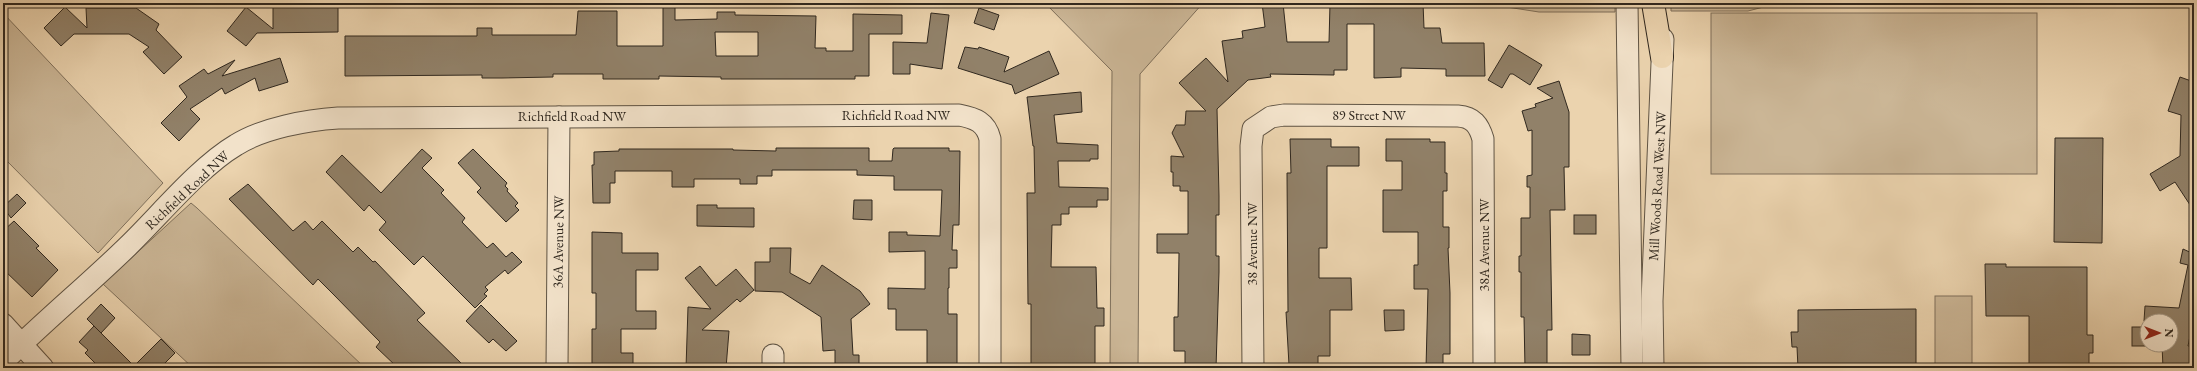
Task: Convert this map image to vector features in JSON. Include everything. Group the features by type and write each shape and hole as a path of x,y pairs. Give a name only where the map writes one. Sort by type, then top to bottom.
{"main road":[{"path":"1653,3 1662,57"}],"street":[{"name":"Mill Woods Road West NW","path":"1627,3 1632,368"},
{"name":"Mill Woods Road West NW","path":"1653,368 1652,301 1663,3"},
{"name":"Richfield Road NW","path":"3,362 127,247 210,165 235,145 260,133 313,120 338,118 959,115 972,117 982,122 988,129 990,139 990,368"},
{"name":"89 Street NW","path":"1260,123 1271,116 1300,115 1458,116 1468,117 1477,123"},
{"name":"36A Avenue NW","path":"557,368 559,116"},
{"name":"38 Avenue NW","path":"1253,368 1251,146 1253,129 1260,123"},
{"name":"38A Avenue NW","path":"1477,123 1483,139 1484,368"},
{"path":"3,324 22,343 43,368"}],"shaded area":[{"path":"1045,3 1203,3 1140,74 1138,368 1110,368 1112,71"},
{"path":"1481,3 1615,3 1615,12 1539,12"},
{"path":"1671,3 1779,3 1748,11 1671,11"},
{"path":"3,13 163,183 98,253 3,157"},
{"path":"1711,13 2037,13 2037,174 1711,174"},
{"path":"191,203 365,368 193,368 103,284"},
{"path":"1935,296 1972,296 1972,368 1935,368"}],"building":[{"path":"1262,3 1283,3 1287,42 1329,42 1330,4 1405,7 1405,3 1423,3 1424,28 1440,28 1442,43 1484,43 1485,76 1446,76 1446,69 1401,68 1401,77 1374,78 1374,24 1347,24 1347,70 1334,70 1334,75 1270,74 1271,77 1248,80 1217,109 1219,215 1216,215 1216,256 1219,256 1219,272 1216,368 1185,368 1185,351 1174,351 1174,317 1178,317 1179,253 1157,253 1157,234 1188,234 1188,191 1180,191 1180,186 1173,186 1173,172 1171,172 1171,156 1184,157 1172,133 1176,125 1185,125 1186,111 1206,111 1179,83 1206,58 1228,82 1222,41 1243,38 1242,31 1265,27"},
{"path":"65,7 87,28 86,8 136,8 159,24 156,30 182,57 164,74 143,52 149,47 129,34 74,34 61,46 44,28"},
{"path":"246,7 273,29 273,7 338,7 338,32 257,33 246,46 227,31"},
{"path":"663,7 675,7 675,20 717,19 717,12 735,12 735,15 816,16 815,48 826,48 826,51 853,51 853,14 902,15 902,34 869,34 869,76 855,76 855,79 721,79 721,77 659,76 659,79 603,79 603,74 553,74 553,77 502,78 482,78 482,75 345,76 345,36 477,36 477,28 492,28 492,35 576,35 578,11 617,11 617,46 663,46","holes":["715,32 758,32 758,56 716,56"]},
{"path":"979,8 999,15 994,30 974,23"},
{"path":"931,13 949,15 942,69 910,64 910,74 893,74 893,42 927,43"},
{"path":"1509,45 1542,65 1530,85 1513,74 1510,74 1502,88 1488,80"},
{"path":"965,47 978,49 979,47 1009,57 1004,72 1049,51 1059,74 1015,94 1012,85 958,68"},
{"path":"280,58 288,82 259,91 255,78 225,94 222,88 190,109 200,119 179,141 161,123 187,97 179,86 204,69 208,74 235,60 222,76"},
{"path":"2180,77 2194,82 2194,211 2175,182 2160,191 2150,174 2180,156 2181,115 2168,111"},
{"path":"1559,81 1569,112 1569,167 1564,167 1565,210 1550,210 1552,330 1547,330 1547,368 1525,368 1524,317 1521,317 1521,272 1519,272 1519,256 1521,256 1521,218 1530,218 1530,187 1527,187 1527,176 1532,175 1532,130 1528,131 1522,111 1536,107 1535,104 1553,98 1537,88"},
{"path":"1081,92 1082,112 1054,115 1057,143 1098,145 1098,159 1090,159 1090,161 1058,161 1059,187 1108,188 1108,200 1097,200 1097,207 1069,207 1069,214 1061,214 1061,225 1052,225 1051,267 1096,267 1097,308 1104,308 1104,326 1095,326 1095,367 1031,368 1031,304 1028,304 1027,193 1035,193 1034,146 1027,97"},
{"path":"2055,138 2103,138 2102,243 2054,242"},
{"path":"1290,139 1331,139 1331,147 1359,147 1359,166 1327,166 1327,248 1319,248 1319,278 1351,278 1352,310 1330,310 1330,356 1318,356 1318,365 1289,365 1286,312 1288,312 1287,173 1291,173"},
{"path":"1386,139 1430,139 1430,142 1445,142 1445,173 1447,173 1447,191 1443,191 1443,227 1449,227 1450,354 1443,354 1443,368 1426,368 1428,289 1414,289 1414,265 1418,265 1418,232 1383,232 1383,190 1402,190 1402,161 1386,161"},
{"path":"776,148 869,148 869,161 892,161 894,148 949,148 949,151 960,151 959,225 953,225 952,250 957,250 957,268 949,268 948,288 948,314 957,314 957,368 927,368 927,330 896,330 896,309 888,309 888,288 925,289 925,251 889,252 889,232 907,232 907,235 940,236 942,190 894,190 894,176 857,175 857,170 772,170 772,176 757,176 757,184 740,184 740,179 694,179 694,187 672,187 672,171 615,171 615,183 610,183 610,203 593,203 592,165 594,165 594,152 619,151 619,149 733,149 776,151"},
{"path":"422,149 432,158 422,168 444,190 441,193 465,218 462,222 487,248 493,243 506,257 512,252 522,262 508,274 505,270 485,287 488,290 484,294 487,296 475,308 423,256 414,265 379,230 386,222 369,205 364,211 326,172 342,155 381,193"},
{"path":"473,149 507,183 505,186 508,189 507,191 518,203 515,206 519,210 506,222 477,192 481,188 458,163"},
{"path":"248,184 293,231 305,221 313,230 322,221 353,252 358,247 373,262 375,261 425,313 417,320 466,368 398,368 376,347 380,342 318,279 313,285 229,199"},
{"path":"17,194 26,203 11,218 3,207"},
{"path":"854,200 872,200 872,220 853,219"},
{"path":"697,205 717,205 717,208 754,208 754,227 697,226"},
{"path":"1574,215 1596,215 1596,234 1574,234"},
{"path":"14,221 39,246 36,248 58,270 32,297 3,269 3,231"},
{"path":"592,232 622,233 622,253 658,253 658,270 636,270 636,311 656,311 656,329 621,329 621,353 633,353 633,368 592,368 592,329 596,329 596,293 592,293"},
{"path":"770,248 791,248 790,273 810,284 822,265 860,291 870,304 851,319 853,355 859,355 859,368 835,368 835,350 823,351 821,317 782,292 755,291 755,262 770,262"},
{"path":"2183,249 2194,254 2194,316 2188,346 2194,346 2194,368 2163,368 2162,353 2179,353 2179,313 2145,313 2145,306 2179,308 2188,265 2180,263"},
{"path":"1985,264 2006,264 2006,267 2087,267 2087,335 2093,335 2093,353 2089,353 2089,368 2029,368 2029,316 1986,316"},
{"path":"700,266 716,286 736,269 754,290 740,302 737,299 702,330 729,331 726,368 686,368 688,307 711,309 685,278"},
{"path":"101,304 115,318 101,333 87,319"},
{"path":"481,305 517,341 506,351 493,339 489,343 466,321"},
{"path":"1916,309 1916,368 1798,368 1797,347 1792,347 1791,332 1798,332 1798,310"},
{"path":"1384,310 1404,310 1404,330 1385,331"},
{"path":"94,326 134,366 161,339 175,353 160,368 100,368 85,353 88,350 79,342"},
{"path":"2132,327 2139,327 2139,346 2132,346"},
{"path":"1572,334 1590,335 1590,355 1572,355"}]}
